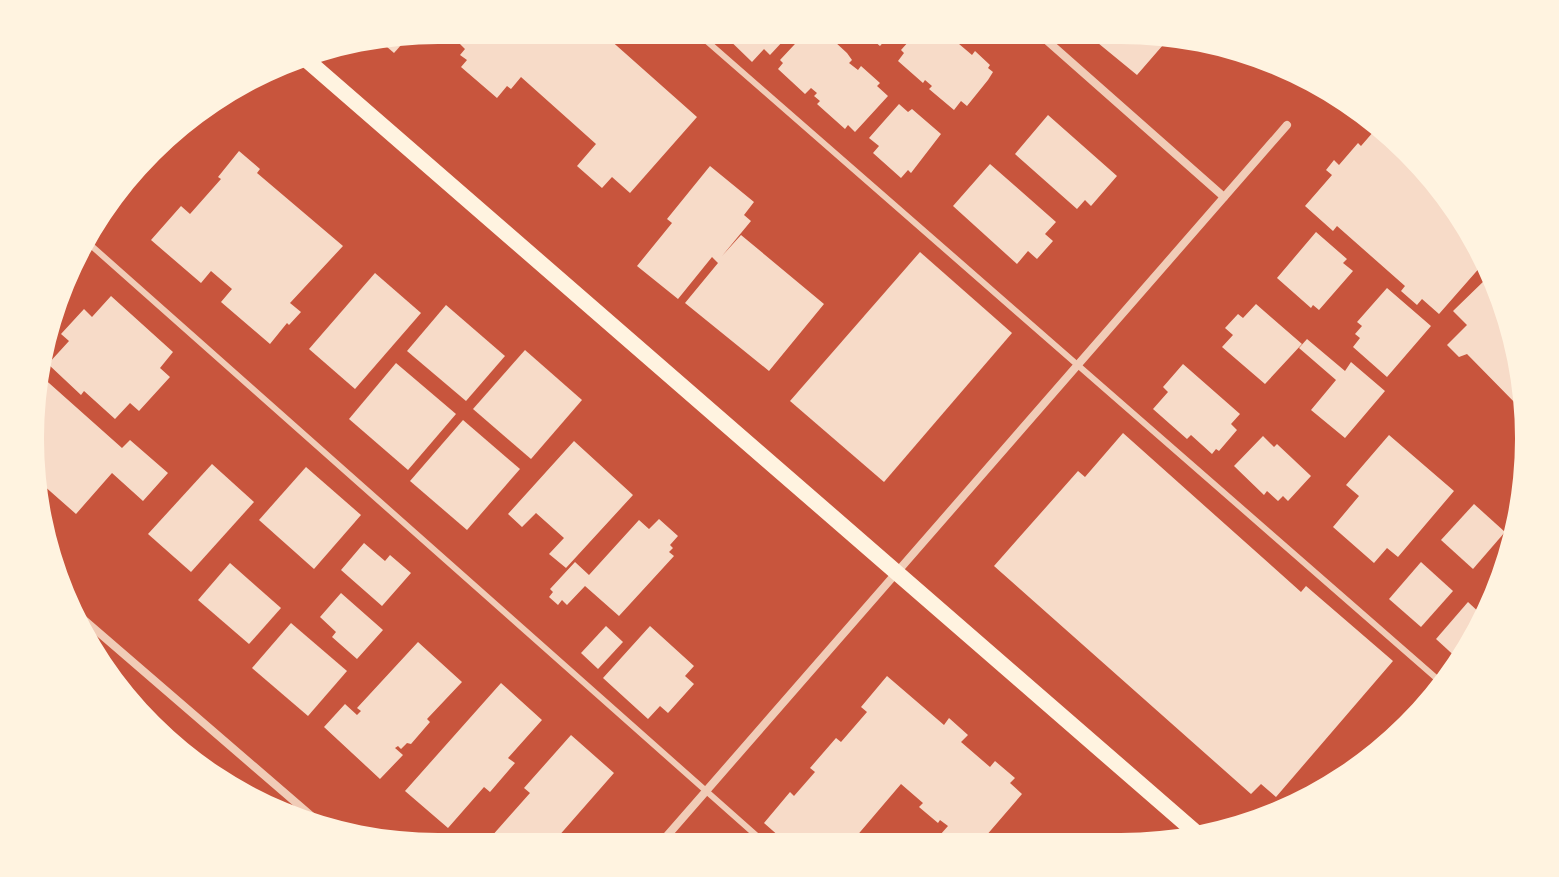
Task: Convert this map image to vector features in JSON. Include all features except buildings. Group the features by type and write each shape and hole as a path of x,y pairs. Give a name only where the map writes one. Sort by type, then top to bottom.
{"main road":[{"path":"312,65 1189,827"}],"street":[{"path":"1051,44 1224,197"},
{"path":"670,833 1287,125"},
{"path":"92,627 303,809"}],"lane":[{"path":"710,44 1435,677"},
{"path":"94,248 753,833"}]}
